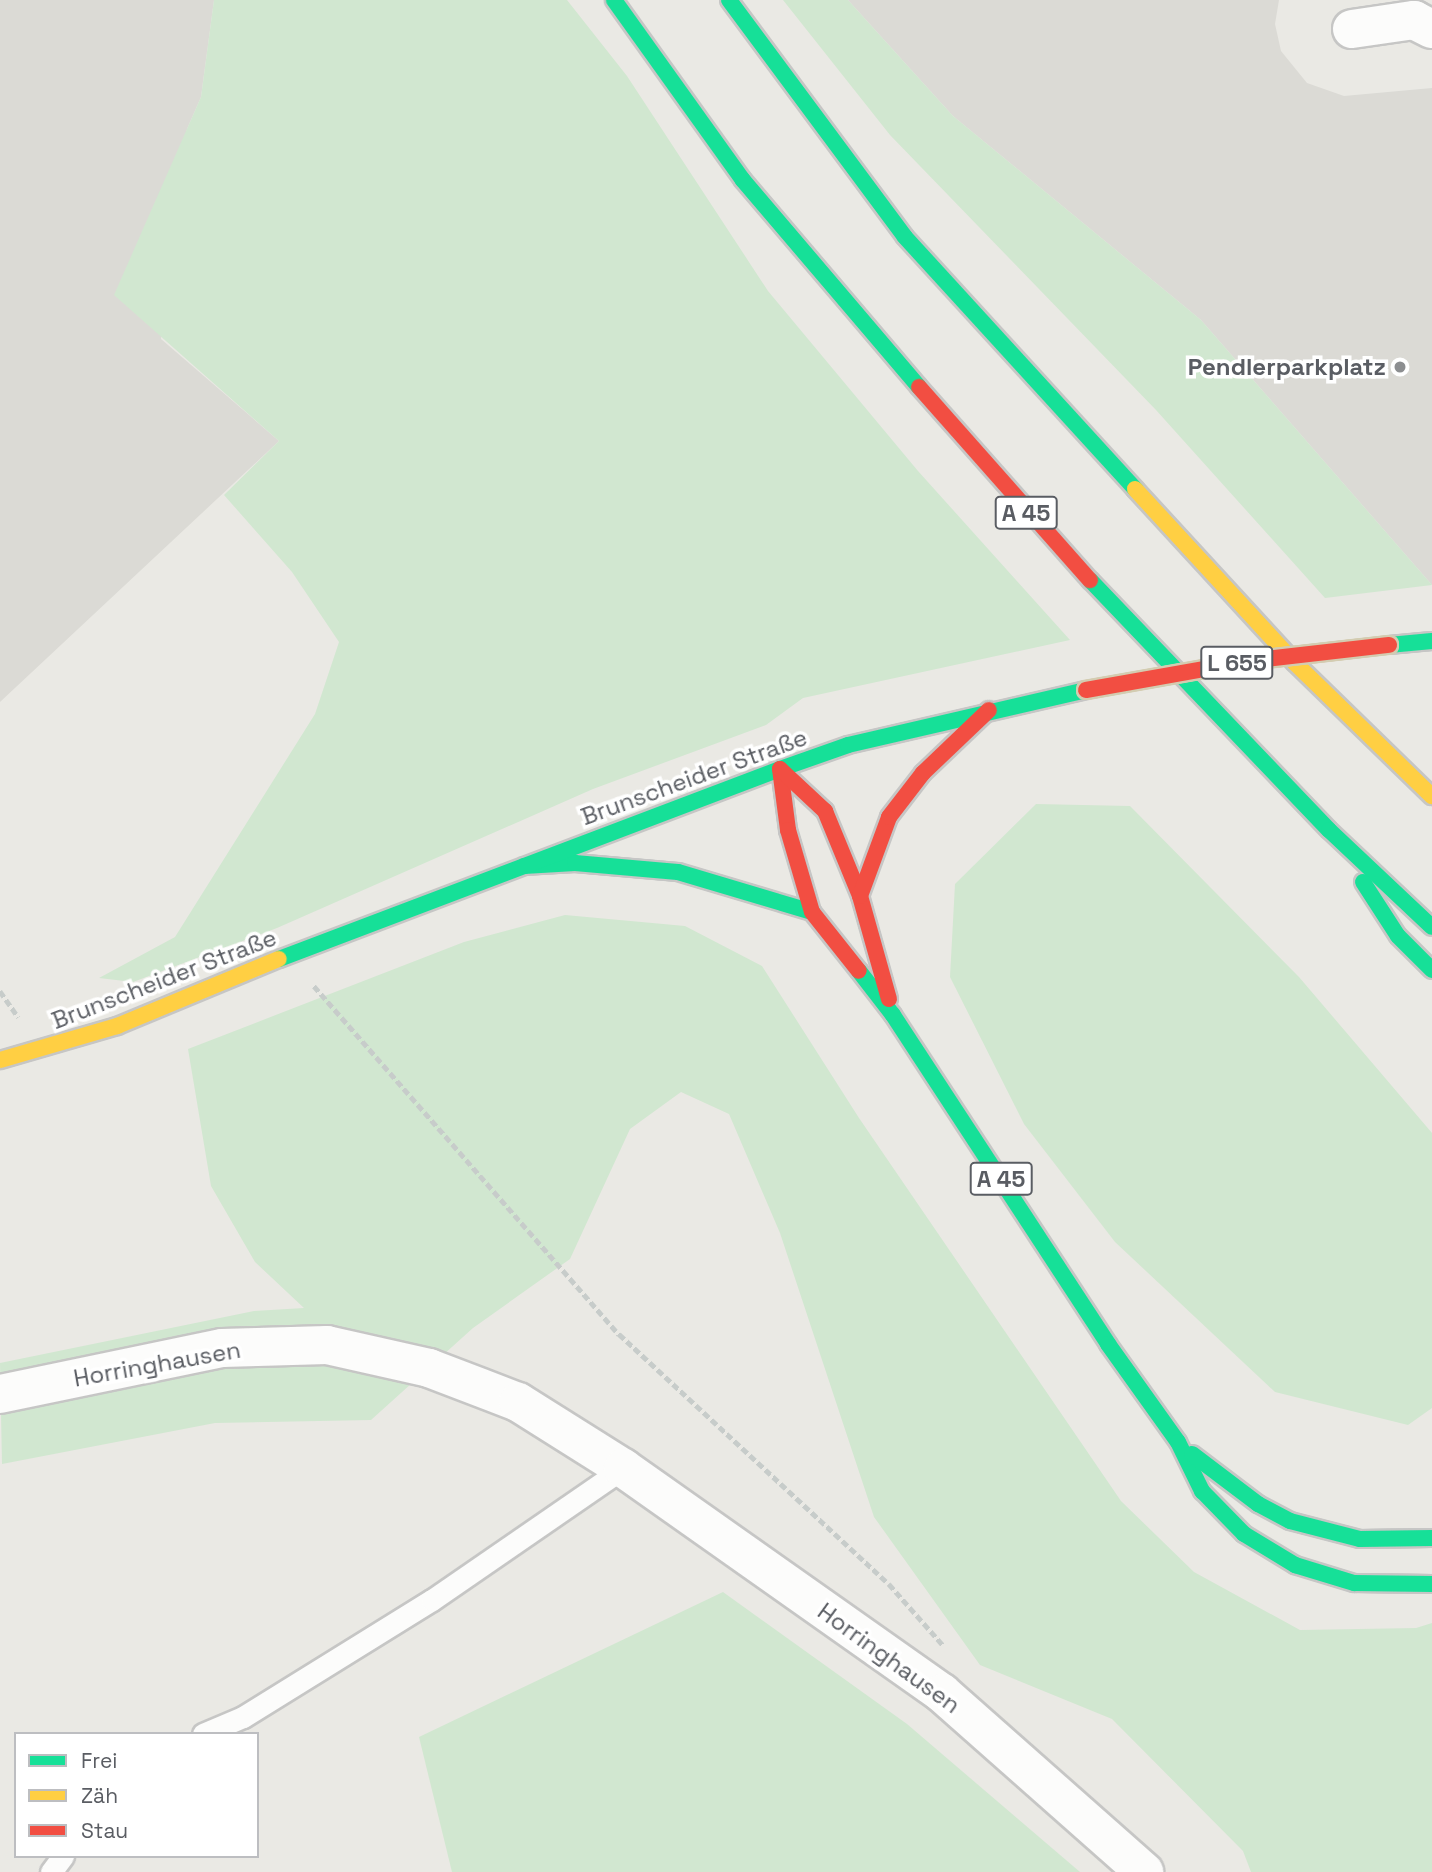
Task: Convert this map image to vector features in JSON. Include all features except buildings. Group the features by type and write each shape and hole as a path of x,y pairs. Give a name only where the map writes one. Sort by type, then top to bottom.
{"main road":[{"name":"A 45","path":"614,0 742,179 1027,514 1329,830 1432,927"},
{"path":"729,0 905,237 1295,663 1432,796"},
{"name":"Brunscheider Straße","path":"0,1060 117,1026 287,956 848,745 989,710 1248,661 1432,641"},
{"path":"860,896 889,817 923,774 989,710"},
{"name":"A 45","path":"780,769 825,811 860,896 893,1015"},
{"name":"A 45","path":"780,769 788,830 812,912 893,1015 1108,1344 1178,1443 1202,1491 1221,1514 1268,1552 1294,1565 1354,1584 1432,1584"},
{"name":"A 45","path":"1329,830 1398,936 1432,970"},
{"path":"524,866 575,863 678,872 727,883 812,912"},
{"name":"A 45","path":"1178,1443 1258,1504 1290,1521 1360,1539 1432,1538"}],"street":[{"path":"1352,29 1414,20 1432,29"},
{"name":"Horringhausen","path":"0,1394 222,1348 327,1345 429,1368 518,1402 622,1468 942,1693 1136,1871"}],"lane":[{"path":"208,1732 243,1717 432,1600 622,1468"}],"path":[{"path":"287,956 619,1334 889,1584 952,1655"}],"shaded area":[{"path":"0,0 214,0 201,97 187,129 161,339 279,441 0,702"},
{"path":"848,0 1279,0 1275,24 1281,51 1307,83 1344,96 1432,88 1432,585 1201,320 953,116"}],"green space":[{"path":"214,0 567,0 627,76 768,291 918,471 1070,640 803,698 766,725 593,789 277,928 133,982 99,978 175,937 315,714 339,642 292,572 224,495 279,441 114,295 201,97"},
{"path":"783,0 848,0 953,116 1201,320 1432,585 1325,598 1156,410 890,135"},
{"path":"1036,804 1130,806 1299,977 1432,1133 1432,1408 1408,1425 1275,1392 1115,1242 1024,1124 950,977 955,884"},
{"path":"565,915 685,926 762,966 859,1118 1121,1501 1194,1572 1300,1630 1416,1628 1432,1623 1432,1872 1251,1872 1243,1851 1112,1719 980,1665 874,1517 780,1233 729,1114 681,1092 630,1129 570,1259 473,1328 371,1420 215,1423 2,1464 0,1363 254,1311 304,1308 255,1262 211,1186 188,1049 464,942"},
{"path":"723,1592 907,1724 1080,1872 452,1872 419,1737"}],"traffic: fast":[{"path":"614,0 742,179 919,387"},
{"path":"729,0 905,237 1135,489"},
{"path":"1090,580 1329,830 1432,927"},
{"path":"1389,645 1432,641"},
{"path":"780,769 848,745 1086,690"},
{"path":"279,959 780,769"},
{"path":"524,866 575,863 678,872 812,912"},
{"path":"1363,882 1398,936 1432,970"},
{"path":"859,971 893,1015 1108,1344 1178,1442 1202,1491 1244,1534 1295,1565 1354,1583 1432,1584"},
{"path":"1192,1454 1258,1504 1290,1521 1360,1539 1432,1538"}],"traffic: slow":[{"path":"1135,489 1295,663 1432,796"},
{"path":"0,1060 117,1026 279,959"}],"traffic: jam":[{"path":"919,387 1090,580"},
{"path":"1086,690 1248,661 1389,645"},
{"path":"860,896 889,817 923,773 989,710"},
{"path":"780,769 788,830 812,912 859,971"},
{"path":"780,769 825,811 860,896 889,999"}],"place":[{"name":"Pendlerparkplatz","path":"1400,367"}]}
